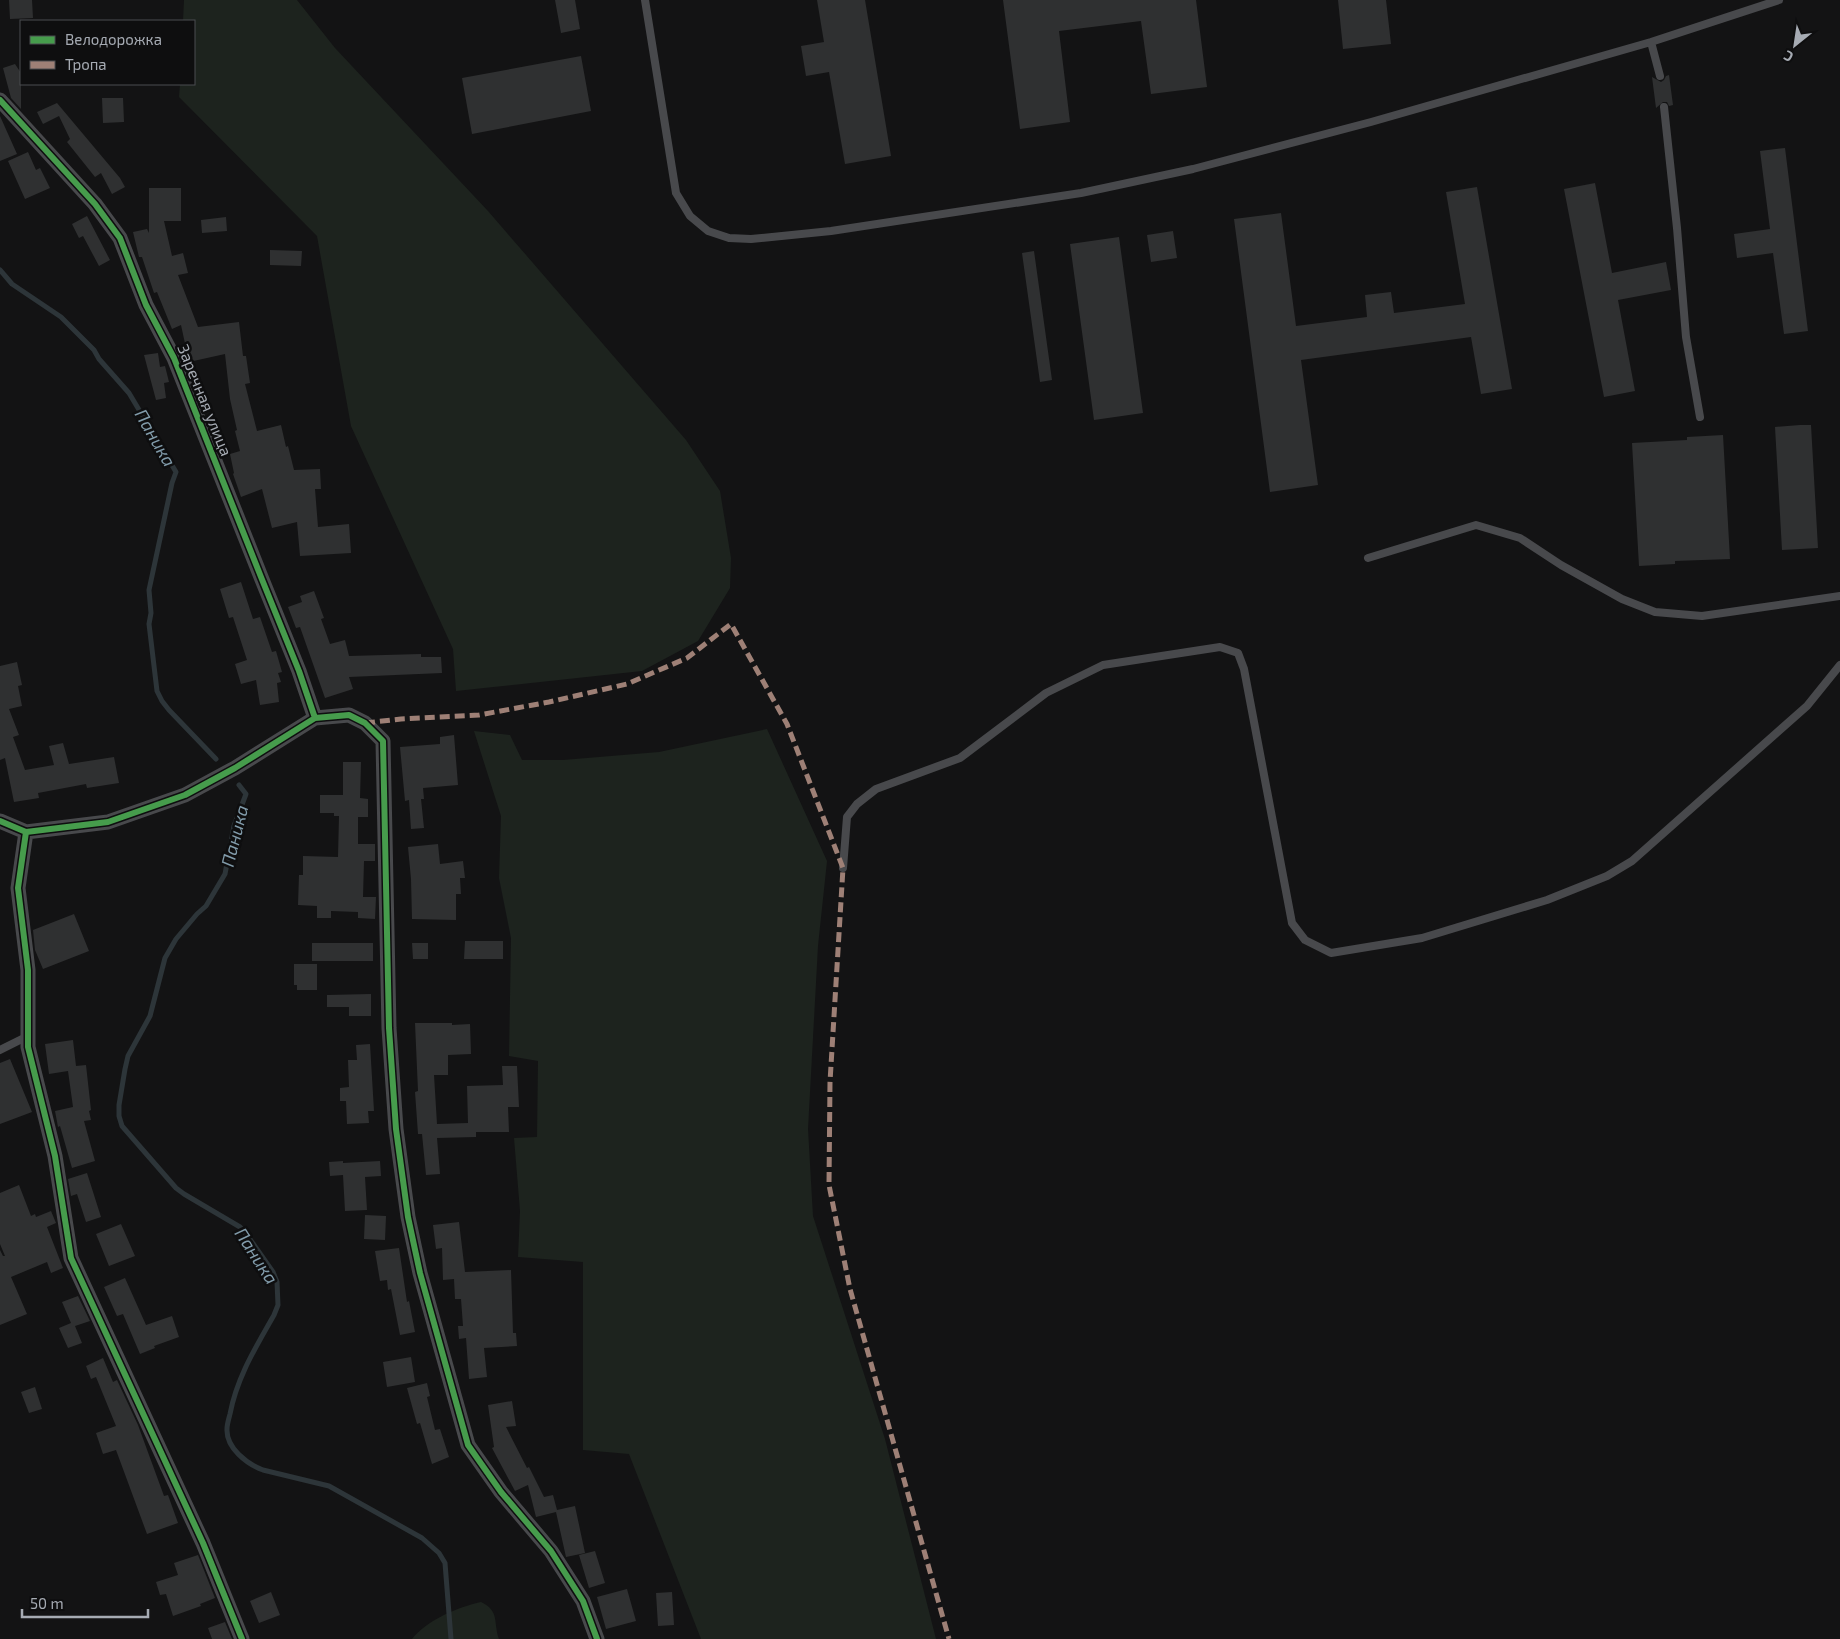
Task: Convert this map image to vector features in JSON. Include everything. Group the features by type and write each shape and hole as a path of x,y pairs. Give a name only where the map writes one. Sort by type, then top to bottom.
{"street":[{"name":"Заречная улица","path":"0,100 90,198 120,238 146,306 174,358 300,671 315,718"},
{"path":"0,821 26,832 108,822 185,795 235,768 315,718 349,715 365,723 383,741 390,1028 396,1128 408,1218 420,1272 468,1445 502,1492 551,1550 583,1601 597,1639"},
{"path":"26,832 18,888 28,970 28,1047 55,1156 71,1258 203,1543 242,1639"}],"lane":[{"path":"645,0 676,192 690,216 708,231 729,238 751,239 831,231 1063,196 1193,169 1380,120 1651,42 1779,0"},
{"path":"1651,42 1660,76"},
{"path":"1664,106 1678,228 1686,337 1700,417"},
{"path":"1368,558 1476,525 1520,538 1561,565 1622,599 1655,612 1702,616 1840,596"},
{"path":"842,868 847,817 857,804 876,789 960,758 1046,693 1103,665 1220,647 1238,653 1244,669 1292,923 1305,940 1331,952 1422,938 1547,900 1607,876 1632,861 1807,706 1840,666"},
{"path":"0,1050 28,1036"}],"shaded area":[{"path":"184,0 297,0 335,48 488,211 686,440 720,491 731,558 730,588 698,641 642,671 456,691 453,649 351,426 317,236 179,97 180,85 195,85 195,20 183,20"},
{"path":"767,729 827,861 818,946 808,1129 813,1216 885,1439 936,1639 701,1639 629,1454 583,1450 583,1262 518,1257 520,1211 514,1138 537,1137 538,1061 509,1056 511,938 499,878 501,816 474,731 510,735 522,760 563,760 659,752"},
{"path":"481,1602 487,1605 493,1613 499,1639 412,1639 434,1620 463,1607"}],"building":[{"path":"9,0 32,0 33,18 10,19"},
{"path":"555,0 575,0 580,29 561,33"},
{"path":"817,0 865,0 891,156 845,164 829,72 806,76 801,46 824,42"},
{"path":"1003,0 1196,0 1207,87 1151,94 1141,21 1059,31 1070,122 1020,129"},
{"path":"1338,0 1386,0 1391,44 1343,49"},
{"path":"581,56 591,111 472,134 462,78"},
{"path":"15,64 20,72 21,109 11,98 3,68"},
{"path":"1669,75 1673,105 1669,106 1667,102 1663,102 1656,108 1652,77 1661,82"},
{"path":"102,98 123,98 124,122 103,123"},
{"path":"57,103 120,178 125,187 112,194 101,173 95,177 67,142 70,139 59,116 43,124 37,112"},
{"path":"0,116 17,154 0,161"},
{"path":"1785,148 1808,331 1784,334 1773,253 1737,258 1734,234 1770,229 1760,151"},
{"path":"28,152 36,170 40,168 50,188 25,199 8,161"},
{"path":"1595,183 1612,273 1666,262 1671,290 1618,300 1635,391 1604,397 1564,189"},
{"path":"1477,187 1512,389 1481,394 1471,337 1301,360 1318,485 1270,492 1234,219 1281,213 1296,326 1367,317 1365,295 1391,292 1394,313 1465,304 1446,192"},
{"path":"149,188 181,188 181,221 164,221 172,256 183,253 188,273 178,275 198,327 239,322 243,356 246,356 250,383 245,384 257,431 281,425 294,470 320,469 321,489 315,489 318,527 349,524 351,553 300,556 297,522 272,528 262,489 241,497 233,474 230,454 240,451 230,399 225,354 189,362 181,325 172,329 157,292 154,293 142,257 139,257 133,232 147,229 149,233"},
{"path":"87,216 110,260 99,266 83,236 79,238 72,224"},
{"path":"226,217 227,231 202,233 201,220"},
{"path":"1173,231 1177,258 1151,262 1147,235"},
{"path":"1119,237 1143,413 1094,420 1070,244"},
{"path":"270,250 302,251 301,266 270,265"},
{"path":"1034,251 1052,380 1040,382 1022,253"},
{"path":"158,353 160,367 165,366 169,382 164,383 166,398 156,400 144,355"},
{"path":"1811,425 1818,548 1782,550 1775,427"},
{"path":"1723,435 1730,559 1675,561 1675,564 1639,566 1632,443 1687,440 1687,437"},
{"path":"241,582 253,619 260,617 272,652 276,651 282,672 278,673 281,682 277,683 279,702 260,705 256,680 241,684 235,664 247,660 233,617 229,618 220,589"},
{"path":"314,591 324,618 321,619 330,644 345,640 349,656 421,654 421,657 441,657 442,673 349,677 353,689 325,698 300,627 296,628 288,607 302,602 300,596"},
{"path":"17,662 22,685 18,686 22,706 9,709 19,735 13,737 25,770 54,765 49,746 63,743 69,764 114,757 119,783 87,788 86,784 38,793 39,798 14,802 5,758 0,760 0,666"},
{"path":"454,735 458,785 423,788 424,799 421,799 424,828 411,829 409,800 405,801 400,747 440,744 440,737"},
{"path":"343,762 361,762 360,798 368,799 368,817 358,817 358,844 375,844 375,861 364,861 363,897 376,897 375,919 358,918 358,912 331,911 331,918 317,918 317,906 298,905 299,875 303,875 303,856 338,857 339,816 334,816 334,813 320,813 320,795 343,795"},
{"path":"438,844 440,864 463,861 465,878 460,878 461,894 456,894 456,920 412,919 408,847"},
{"path":"74,914 89,951 43,969 35,950 33,930"},
{"path":"465,941 503,941 503,959 464,959"},
{"path":"312,943 373,943 373,961 312,961"},
{"path":"412,943 428,943 428,959 413,959"},
{"path":"294,964 317,964 317,990 297,990 297,985 294,985"},
{"path":"371,994 371,1016 349,1016 349,1007 327,1007 327,995"},
{"path":"415,1023 470,1024 471,1054 448,1055 448,1075 434,1075 437,1124 468,1123 467,1086 503,1085 502,1066 517,1066 519,1107 508,1107 509,1132 476,1132 476,1137 437,1138 440,1174 426,1175 422,1134 418,1134 415,1092 418,1091"},
{"path":"73,1040 76,1066 86,1065 91,1120 84,1121 95,1161 72,1168 60,1126 58,1127 55,1111 73,1107 68,1071 49,1074 45,1044"},
{"path":"370,1044 374,1111 368,1111 369,1123 347,1124 346,1101 340,1101 340,1088 349,1087 348,1060 357,1060 356,1045"},
{"path":"10,1059 32,1112 0,1124 0,1063"},
{"path":"343,1161 343,1163 380,1161 381,1176 365,1177 367,1210 345,1211 343,1175 330,1176 329,1162"},
{"path":"87,1173 101,1217 86,1222 77,1194 71,1196 68,1179"},
{"path":"19,1185 31,1216 35,1214 36,1217 51,1211 56,1223 47,1227 63,1268 51,1273 47,1262 11,1277 27,1314 0,1325 0,1250 3,1256 5,1256 0,1244 0,1193"},
{"path":"365,1215 386,1216 385,1240 364,1239"},
{"path":"459,1222 465,1272 511,1270 513,1333 516,1333 517,1346 484,1348 487,1377 469,1379 466,1338 459,1339 458,1326 463,1326 461,1299 455,1299 454,1279 443,1280 442,1248 436,1249 433,1225"},
{"path":"121,1224 135,1256 109,1266 96,1234"},
{"path":"399,1248 407,1302 409,1301 415,1332 400,1335 391,1289 388,1290 387,1280 380,1281 375,1251"},
{"path":"125,1278 146,1325 172,1316 179,1337 154,1346 155,1348 140,1354 123,1314 117,1316 104,1287"},
{"path":"78,1296 90,1321 75,1326 82,1343 68,1348 59,1328 71,1323 62,1302"},
{"path":"411,1357 415,1382 387,1387 383,1362"},
{"path":"103,1358 113,1382 117,1380 138,1425 164,1496 168,1495 178,1523 147,1534 116,1450 103,1454 96,1433 116,1426 96,1377 91,1379 86,1366"},
{"path":"427,1383 430,1396 427,1397 435,1430 440,1429 449,1457 432,1464 420,1423 417,1424 407,1388"},
{"path":"35,1387 42,1409 29,1413 21,1392"},
{"path":"512,1401 516,1426 506,1427 544,1497 553,1495 557,1510 575,1506 585,1553 566,1557 556,1512 536,1517 528,1485 515,1491 492,1448 494,1447 488,1405"},
{"path":"595,1551 605,1583 589,1588 579,1555"},
{"path":"198,1555 215,1598 200,1604 201,1606 173,1616 166,1594 160,1595 156,1582 178,1575 174,1563"},
{"path":"627,1589 636,1621 606,1629 597,1597"},
{"path":"271,1592 280,1615 259,1623 250,1601"},
{"path":"672,1592 674,1625 658,1626 656,1593"},
{"path":"225,1622 232,1639 212,1639 208,1628"}],"waterway":[{"name":"Паника","path":"0,270 12,284 61,317 94,350 99,359 129,393 176,472 149,590 151,613 149,624 157,691 169,710 216,759"},
{"name":"Паника","path":"239,785 246,794 234,826 225,874 206,906 176,939 165,958 150,1016 128,1056 119,1105 119,1116 122,1126 176,1188 240,1227 273,1272 277,1282 278,1305 248,1363 233,1400 227,1429 230,1443 250,1464 263,1470 329,1486 422,1538 439,1553 445,1563 451,1639"}],"marked path":[{"path":"365,723 479,715 549,702 627,684 687,658 731,624 787,724 843,868 830,1082 829,1185 850,1289 949,1639"}],"cycle path":[{"path":"0,100 95,204 120,238 146,305 174,358 299,671 315,718"},
{"path":"0,821 26,832 108,822 185,795 235,768 315,718 349,715 365,723 383,741 389,1028 396,1129 408,1217 420,1273 468,1445 501,1492 551,1551 583,1601 597,1639"},
{"path":"26,832 18,888 28,970 28,1047 55,1156 71,1258 203,1543 242,1639"}]}
